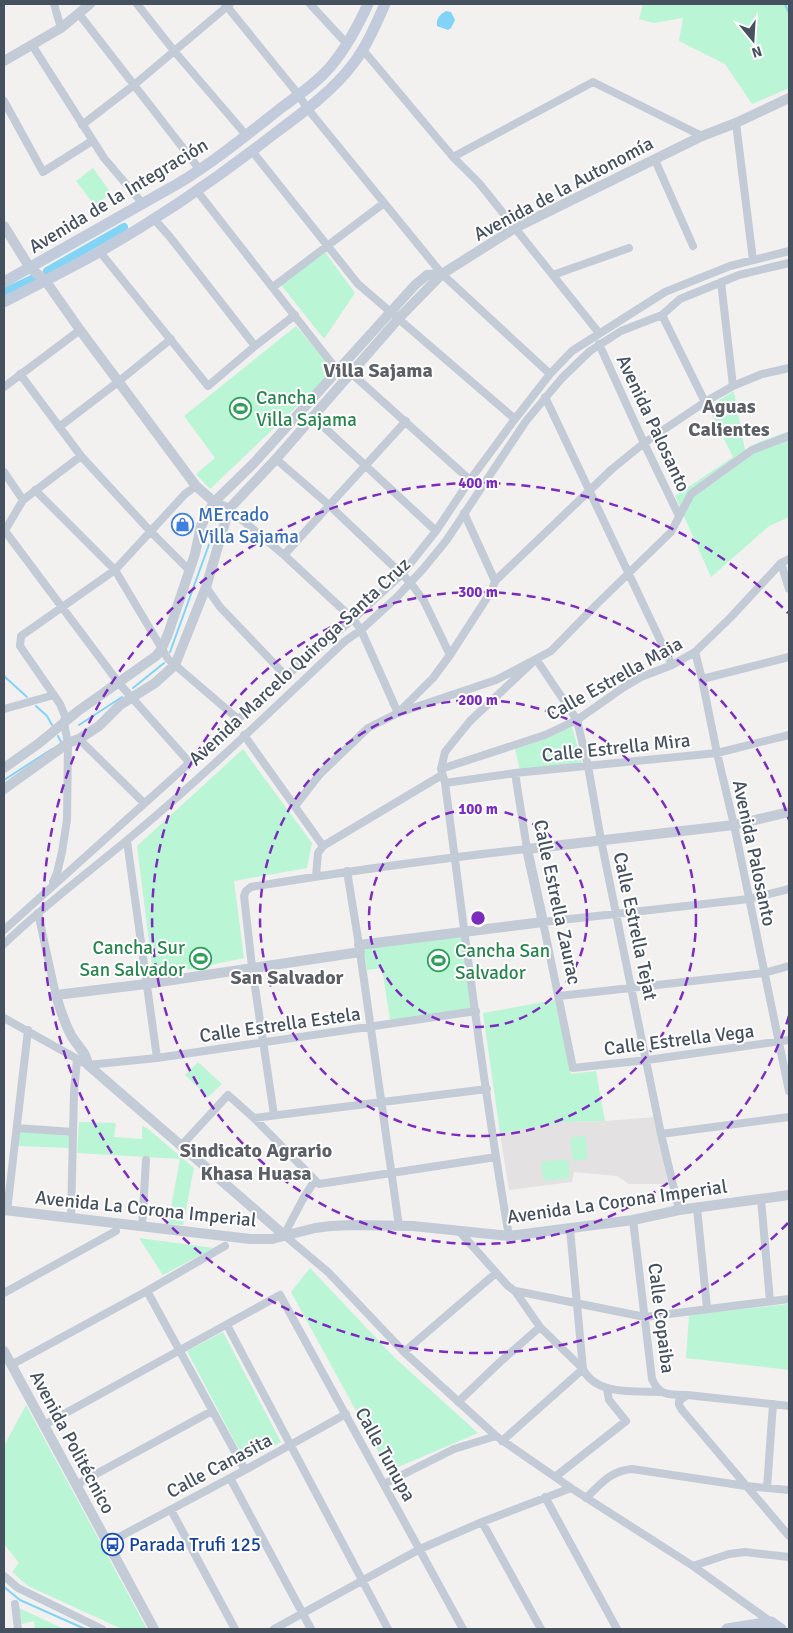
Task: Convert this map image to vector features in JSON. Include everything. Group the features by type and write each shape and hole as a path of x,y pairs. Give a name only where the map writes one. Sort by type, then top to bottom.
{"main road":[{"name":"Avenida de la Integración","path":"4,282 200,170 246,135 317,80 331,66 346,44 368,4"},
{"name":"Avenida de la Integración","path":"4,302 100,252 198,191 307,108 340,80 363,50 385,4"},
{"path":"727,1629 770,1622 781,1629"}],"street":[{"path":"54,4 61,28"},
{"path":"4,61 61,28 90,4"},
{"path":"136,4 246,135"},
{"path":"310,4 346,44"},
{"path":"82,125 134,86 227,5 307,108 442,274 550,374"},
{"path":"79,14 200,170"},
{"path":"32,45 92,141 143,204"},
{"path":"363,50 453,157 479,183 599,333"},
{"path":"453,157 593,82 702,136"},
{"name":"Avenida de la Autonomía","path":"4,768 38,744 78,711 156,656 161,650 168,634 195,554 201,526 214,502 254,463 337,370 442,274 516,228 702,136 736,123 789,98"},
{"path":"4,101 43,172 92,141"},
{"path":"736,123 753,260"},
{"path":"252,151 358,284 515,419"},
{"path":"655,160 693,246"},
{"path":"198,191 337,370"},
{"path":"273,287 384,203"},
{"path":"154,219 255,346"},
{"path":"4,226 30,268 46,280 80,330 196,486 214,502 229,509 284,555 353,619 360,630 398,713"},
{"path":"553,275 629,248"},
{"name":"Avenida Marcelo Quiroga Santa Cruz","path":"4,930 189,762 402,574 436,530 515,419 550,374 572,351 665,292 730,266 789,251"},
{"path":"100,252 208,386 295,315"},
{"name":"Avenida Marcelo Quiroga Santa Cruz","path":"4,944 38,913 127,841 345,641 397,597 446,541 526,421 562,378 590,351 621,332 662,315 680,298 738,276 789,263"},
{"path":"720,282 733,386"},
{"name":"Avenida de la Autonomía","path":"4,789 68,743 79,740 99,726 120,705 155,682 175,665 206,587 229,509 276,459 351,373 395,315"},
{"path":"662,315 705,402"},
{"path":"4,387 80,330"},
{"path":"59,427 171,339"},
{"name":"Avenida Palosanto","path":"599,344 679,516"},
{"path":"398,713 433,678 450,655 492,590 495,581 612,469 644,443 705,402 733,386 762,374 789,368"},
{"path":"351,373 470,480"},
{"path":"20,374 81,456 151,532 190,570"},
{"path":"545,398 672,666"},
{"path":"312,416 436,530"},
{"path":"284,555 406,421"},
{"path":"295,806 320,774 368,728 398,713 496,680 551,651 671,532 691,494 752,450 789,436"},
{"path":"81,456 23,500 4,531 131,699 189,762"},
{"path":"276,459 329,505 410,582 424,601 450,655"},
{"path":"4,472 23,500"},
{"path":"51,886 57,873 67,820 68,743 63,710 20,646 22,636 116,570 185,494 196,486"},
{"path":"35,490 116,570 161,650 168,659 238,719"},
{"path":"464,513 495,581"},
{"name":"Calle Estrella Maia","path":"323,846 442,772 509,746 545,735 577,720 641,677 672,666 694,652 731,617 781,563 789,559"},
{"path":"781,563 789,590"},
{"path":"206,587 220,607 286,676"},
{"name":"Avenida Palosanto","path":"694,652 702,679 734,825 789,1091"},
{"path":"702,679 789,657"},
{"path":"509,1236 496,1157 442,772 445,752 470,721 536,659"},
{"name":"Calle Estrella Tejat","path":"536,659 577,720 588,766 601,840 661,1134 679,1210"},
{"path":"4,710 54,695"},
{"path":"244,735 323,846 318,853 316,876"},
{"name":"Calle Estrella Mira","path":"445,783 515,773 717,753 789,736"},
{"path":"79,740 144,803"},
{"name":"Calle Estrella Zaurac","path":"515,773 527,849 573,1068"},
{"path":"274,1115 252,967 244,896 250,887 455,856 734,825 789,812"},
{"path":"127,841 157,1058"},
{"path":"347,871 360,948 399,1226"},
{"path":"56,995 146,984 464,931 749,899 789,889"},
{"path":"38,913 62,1017 72,1037 88,1060 88,1066"},
{"path":"559,996 764,973 789,966"},
{"name":"Calle Estrella Estela","path":"88,1066 157,1058 476,1011"},
{"path":"4,1018 88,1066 328,1272 404,1352 499,1439 586,1498 693,1566 770,1622"},
{"path":"5,1211 28,1030"},
{"name":"Calle Estrella Vega","path":"573,1068 647,1060 789,1040"},
{"path":"71,1218 74,1092 77,1060"},
{"path":"254,1118 487,1089"},
{"path":"181,1146 228,1094 319,1184 496,1157"},
{"path":"661,1134 789,1117"},
{"path":"16,1128 73,1132"},
{"path":"142,1227 146,1160"},
{"path":"284,1235 302,1199 315,1180"},
{"name":"Avenida La Corona Imperial","path":"5,1211 250,1239 272,1239 331,1226 399,1226 509,1236 633,1220 679,1210 789,1195"},
{"path":"761,1199 770,1301"},
{"path":"697,1208 707,1308"},
{"name":"Calle Copaiba","path":"633,1220 652,1379 655,1387 662,1392 789,1406"},
{"path":"570,1229 583,1369 587,1378 607,1389 662,1392"},
{"path":"4,1293 116,1231"},
{"path":"459,1231 496,1273 515,1291 540,1327 583,1369"},
{"path":"11,1365 225,1246"},
{"path":"404,1352 496,1273"},
{"path":"147,1291 244,1470"},
{"path":"515,1291 645,1317 789,1299"},
{"name":"Calle Tunupa","path":"227,1325 280,1295 463,1629"},
{"path":"44,1425 227,1325 388,1629"},
{"path":"458,1402 540,1327"},
{"name":"Avenida Politécnico","path":"4,1351 154,1629"},
{"path":"384,1484 454,1449 499,1439 583,1369"},
{"path":"555,1477 626,1421 609,1400 607,1389"},
{"path":"686,1395 679,1401 682,1410 789,1536"},
{"path":"767,1488 773,1404"},
{"path":"76,1485 212,1411"},
{"name":"Calle Canasita","path":"108,1543 346,1414"},
{"path":"586,1498 614,1473 632,1469 746,1486 789,1490"},
{"path":"230,1478 311,1629"},
{"path":"274,1629 420,1549 482,1522 571,1488"},
{"path":"545,1497 617,1629"},
{"path":"171,1510 235,1629"},
{"path":"482,1522 540,1629"},
{"path":"693,1566 729,1554 745,1552 789,1557"},
{"path":"4,1576 18,1588 102,1629"},
{"path":"15,1604 18,1629"}],"shaded area":[{"path":"655,1117 668,1184 629,1184 617,1176 574,1172 572,1182 509,1190 500,1133 565,1122"}],"green space":[{"path":"643,4 789,4 789,88 752,104 725,64 679,41 683,18 653,23 639,19"},
{"path":"93,168 111,193 95,206 76,181"},
{"path":"325,252 355,293 324,339 281,285"},
{"path":"296,326 334,371 210,489 196,474 215,458 184,416"},
{"path":"734,391 745,450 759,442 789,431 789,517 769,526 711,577 675,496 733,457 708,407"},
{"path":"572,727 582,763 520,770 515,749 543,740"},
{"path":"243,749 312,843 307,868 234,881 244,958 187,970 187,968 153,974 137,846"},
{"path":"461,935 471,1008 390,1020 382,968 367,970 364,949"},
{"path":"555,1000 571,1074 596,1071 605,1121 565,1122 500,1133 483,1013"},
{"path":"198,1062 222,1084 208,1097 185,1075"},
{"path":"79,1122 116,1123 114,1137 142,1139 142,1126 147,1128 194,1168 183,1225 168,1224 180,1159 77,1153"},
{"path":"19,1131 69,1136 69,1148 18,1146"},
{"path":"585,1136 588,1159 573,1161 570,1138"},
{"path":"568,1159 570,1178 544,1181 541,1162"},
{"path":"139,1238 214,1248 163,1275"},
{"path":"310,1268 394,1357 478,1433 389,1471 291,1292"},
{"path":"789,1304 789,1370 686,1358 689,1315"},
{"path":"223,1332 281,1442 245,1461 187,1351"},
{"path":"26,1405 147,1629 122,1629 28,1586 12,1572 19,1563 4,1544 4,1446"},
{"path":"19,1608 64,1629 35,1629 34,1621 22,1624"}],"water":[{"path":"446,11 451,12 455,20 448,30 437,26 438,17"}],"waterway":[{"path":"785,4 789,13"},
{"path":"47,271 124,227"},
{"path":"4,292 38,276"},
{"path":"170,652 215,528"},
{"path":"133,688 164,663"},
{"path":"4,676 27,697"},
{"path":"79,725 122,697"},
{"path":"36,706 47,716 52,725"},
{"path":"58,736 61,742"},
{"path":"4,780 52,749"},
{"path":"4,1587 20,1600 85,1629"}],"place":[{"name":"Cancha Villa Sajama","path":"240,408"},
{"name":"MErcado Villa Sajama","path":"182,525"},
{"name":"Cancha Sur San Salvador","path":"201,958"},
{"name":"Cancha San Salvador","path":"439,961"},
{"name":"Parada Trufi 125","path":"113,1544"}],"district":[{"name":"Villa Sajama","path":"378,370"},
{"name":"Aguas Calientes","path":"729,418"},
{"name":"San Salvador","path":"287,977"},
{"name":"Sindicato Agrario Khasa Huasa","path":"256,1162"}]}
